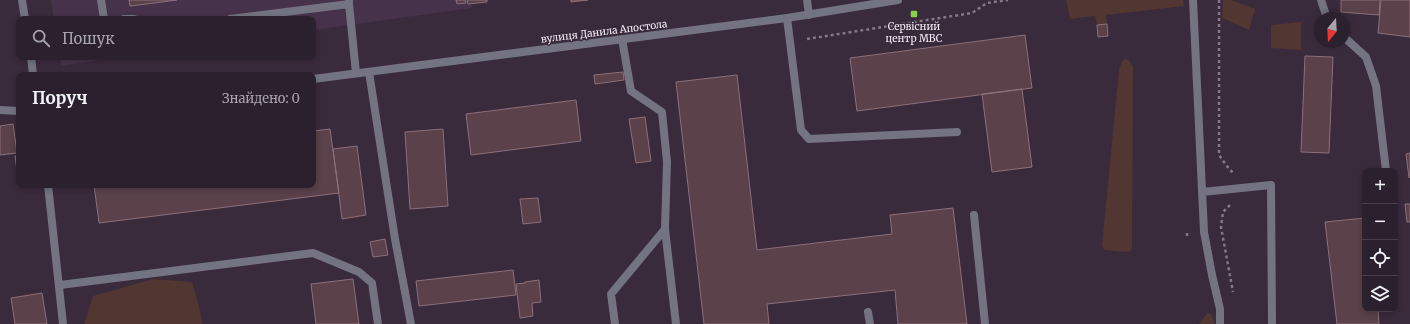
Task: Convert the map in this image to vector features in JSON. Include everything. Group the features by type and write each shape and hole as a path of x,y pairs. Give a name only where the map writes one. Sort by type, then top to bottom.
{"street":[{"path":"22,0 25,16"},
{"path":"101,0 104,16"},
{"path":"807,0 809,15"},
{"name":"вулиця Данила Апостола","path":"316,79 787,18 898,0"},
{"path":"1193,0 1204,232 1220,309 1220,324"},
{"path":"1321,0 1325,12"},
{"path":"251,16 349,2 356,74"},
{"path":"787,18 801,130 809,139 957,132"},
{"path":"622,39 631,91 662,112 667,162 664,229 676,324"},
{"path":"1350,42 1366,57 1376,86 1386,168"},
{"path":"31,60 33,72"},
{"path":"369,72 396,246 411,324"},
{"path":"0,110 16,111"},
{"path":"1202,192 1271,184 1272,324"},
{"path":"48,188 64,324"},
{"path":"974,215 985,324"},
{"path":"615,324 611,294 664,229"},
{"path":"60,285 313,253 358,272 372,282 378,324"},
{"path":"868,312 870,324"}],"path":[{"path":"807,39 972,13 987,3 1008,0"},
{"path":"1219,0 1218,155 1236,175"},
{"path":"1234,202 1222,212 1221,228 1234,294"}],"shaded area":[{"path":"51,0 470,0 472,8 316,30 316,16 54,16"},
{"path":"1066,0 1183,0 1184,6 1106,15 1107,24 1097,25 1095,16 1070,19"},
{"path":"1223,0 1231,0 1255,9 1249,30 1222,18"},
{"path":"1301,22 1301,50 1271,48 1271,25"},
{"path":"1125,59 1129,60 1133,67 1132,247 1131,251 1126,252 1104,250 1102,245 1119,70 1122,61"},
{"path":"60,60 101,60 61,66"},
{"path":"153,279 192,282 200,310 202,324 84,324 93,296"},
{"path":"1207,313 1211,314 1215,324 1199,324"}],"building":[{"path":"129,0 177,0 130,6"},
{"path":"456,0 465,0 466,3 457,4"},
{"path":"467,0 487,0 487,2 468,4"},
{"path":"571,0 588,0 571,2"},
{"path":"1341,0 1380,0 1379,15 1341,12"},
{"path":"1381,0 1410,0 1410,37 1378,33"},
{"path":"1107,24 1108,36 1098,37 1097,25"},
{"path":"1025,35 1032,88 857,111 850,58"},
{"path":"1305,56 1333,57 1329,153 1301,152"},
{"path":"623,72 624,80 595,84 594,75"},
{"path":"737,75 757,250 892,234 890,215 953,208 967,324 898,324 895,290 767,304 769,324 704,324 676,82"},
{"path":"1022,89 1032,167 992,172 982,94"},
{"path":"576,100 581,141 471,155 466,114"},
{"path":"645,117 651,161 636,163 629,119"},
{"path":"13,124 16,153 0,155 0,126"},
{"path":"330,129 339,193 99,223 94,188 316,188 316,131"},
{"path":"443,129 448,206 410,209 405,132"},
{"path":"357,146 366,215 342,219 333,149"},
{"path":"1410,153 1410,177 1409,178 1406,154"},
{"path":"538,198 541,222 523,224 520,199"},
{"path":"1405,204 1410,204 1410,222 1407,222"},
{"path":"1362,218 1362,312 1378,312 1379,324 1337,324 1325,222"},
{"path":"385,239 388,255 373,257 370,242"},
{"path":"513,270 516,295 419,306 416,281"},
{"path":"353,279 359,324 316,324 311,284"},
{"path":"539,280 541,302 532,303 533,316 520,318 516,284"},
{"path":"42,293 47,324 15,324 11,298"}],"place":[{"name":"Сервісний центр МВС","path":"914,14"}]}
